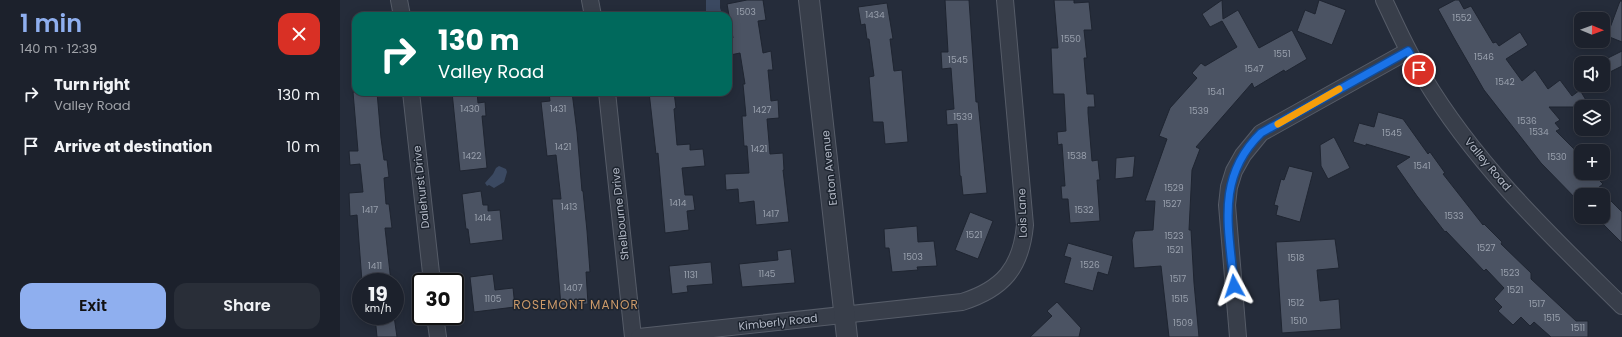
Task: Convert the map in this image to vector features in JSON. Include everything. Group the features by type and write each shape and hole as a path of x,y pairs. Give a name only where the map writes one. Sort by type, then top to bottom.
{"street":[{"path":"399,0 401,12"},
{"path":"590,0 592,12"},
{"name":"Eaton Avenue","path":"809,0 847,337"},
{"name":"Lois Lane","path":"845,314 962,302 981,296 1002,280 1018,259 1022,246 1025,225 1005,0"},
{"name":"Valley Road","path":"1384,0 1408,51 1424,79 1474,150 1540,225 1622,306"},
{"path":"1238,337 1227,205 1229,187 1234,171 1243,155 1261,133 1408,51"},
{"name":"Dalehurst Drive","path":"411,96 431,273"},
{"name":"Shelbourne Drive","path":"607,96 633,337"},
{"name":"Kimberly Road","path":"639,337 845,314"},
{"path":"436,325 438,337"}],"water":[{"path":"706,0 720,0 722,12 706,11"},
{"path":"499,166 506,169 507,172 504,182 494,188 489,185 487,186 485,183"}],"building":[{"path":"747,0 763,0 766,20 758,21 763,53 771,51 773,70 768,70 771,101 778,100 779,118 767,119 770,154 783,153 783,170 789,222 756,225 754,201 739,203 738,189 726,190 725,174 749,173 747,146 744,146 742,116 746,116 743,84 745,84 740,53 732,55 732,12 728,12 727,4"},
{"path":"945,0 969,0 976,102 978,102 987,193 963,195 960,176 957,124 947,125 946,110 954,109 951,68 942,69 941,52 948,52"},
{"path":"1054,0 1074,0 1074,3 1089,2 1092,30 1084,30 1087,58 1084,58 1087,94 1094,94 1095,107 1088,107 1088,113 1092,161 1098,160 1100,180 1097,180 1100,221 1070,223 1068,199 1062,199 1061,186 1065,186 1062,144 1058,145 1057,132 1066,131 1064,94 1053,94 1051,48 1058,48"},
{"path":"1222,0 1223,19 1238,10 1259,48 1292,30 1307,59 1285,72 1284,70 1254,88 1252,83 1196,147 1200,149 1192,170 1189,230 1191,230 1199,337 1169,337 1161,266 1134,268 1132,240 1135,231 1153,230 1155,201 1145,201 1167,139 1159,136 1170,108 1197,78 1192,73 1201,63 1205,66 1237,47 1222,21 1210,27 1202,14"},
{"path":"1319,0 1346,10 1332,45 1297,31 1305,10 1315,14"},
{"path":"1455,0 1459,0 1464,9 1471,6 1493,43 1496,42 1499,46 1520,32 1528,45 1506,59 1522,81 1535,70 1548,89 1560,80 1572,96 1577,92 1581,92 1586,100 1574,100 1574,107 1549,107 1560,120 1555,123 1560,129 1556,131 1574,149 1574,180 1599,180 1603,184 1598,188 1574,188 1574,197 1541,163 1484,90 1438,9"},
{"path":"1620,1 1622,1 1622,42 1610,37 1610,28"},
{"path":"887,3 893,39 890,39 894,71 902,70 908,142 885,144 883,122 873,122 869,77 874,76 869,39 867,39 865,24 861,25 858,7"},
{"path":"1622,51 1622,66 1610,72 1610,57"},
{"path":"353,96 377,96 384,160 387,160 389,177 384,178 386,204 389,204 392,228 385,228 390,273 361,273 357,215 350,216 349,193 363,192 360,164 350,165 349,151 358,151"},
{"path":"452,96 477,96 478,103 485,102 486,116 482,116 487,168 460,171"},
{"path":"549,96 572,96 587,231 590,272 586,272 588,304 561,306 552,199 561,199 556,155 547,156 541,102 550,101"},
{"path":"649,96 674,96 677,145 690,144 690,150 703,149 705,166 682,168 685,195 693,195 695,210 687,211 689,230 665,233 658,153 656,154"},
{"path":"1378,112 1403,119 1428,154 1430,152 1445,173 1443,174 1483,225 1484,224 1502,242 1501,244 1531,273 1531,279 1576,321 1588,321 1588,337 1551,337 1534,322 1530,326 1521,317 1513,325 1498,311 1502,307 1494,299 1504,288 1486,269 1484,271 1446,231 1445,232 1396,166 1410,157 1366,144 1366,146 1353,142 1359,123 1374,127"},
{"path":"1334,137 1350,168 1328,179 1321,166 1320,145"},
{"path":"1135,156 1133,177 1115,179 1116,158"},
{"path":"1289,166 1313,172 1300,222 1276,215 1278,206 1274,205 1281,179 1284,180"},
{"path":"481,191 483,205 488,205 488,211 500,210 503,240 470,244 468,229 466,229 462,194"},
{"path":"1610,200 1622,212 1622,243 1603,224 1610,224"},
{"path":"970,212 993,221 978,259 955,250"},
{"path":"917,226 918,242 934,241 937,266 917,267 918,270 892,272 889,248 885,248 884,229"},
{"path":"1335,239 1339,268 1317,270 1320,301 1339,299 1341,329 1282,333 1276,242"},
{"path":"1068,243 1113,256 1108,275 1098,272 1093,291 1064,283 1071,258 1064,256"},
{"path":"791,249 795,283 742,287 739,264 778,260 777,251"},
{"path":"711,262 713,284 687,286 688,292 672,294 669,266"},
{"path":"493,274 495,290 513,288 515,307 474,312 470,277"},
{"path":"1057,302 1081,328 1079,337 1030,337 1052,316 1047,311"},
{"path":"376,325 395,325 397,337 377,337"}],"slow traffic":[{"path":"1278,124 1339,89"}],"district":[{"name":"ROSEMONT MANOR","path":"576,305"}],"route":[{"path":"1234,286 1227,205 1229,187 1234,171 1253,141 1261,133 1408,51 1419,70"}]}
